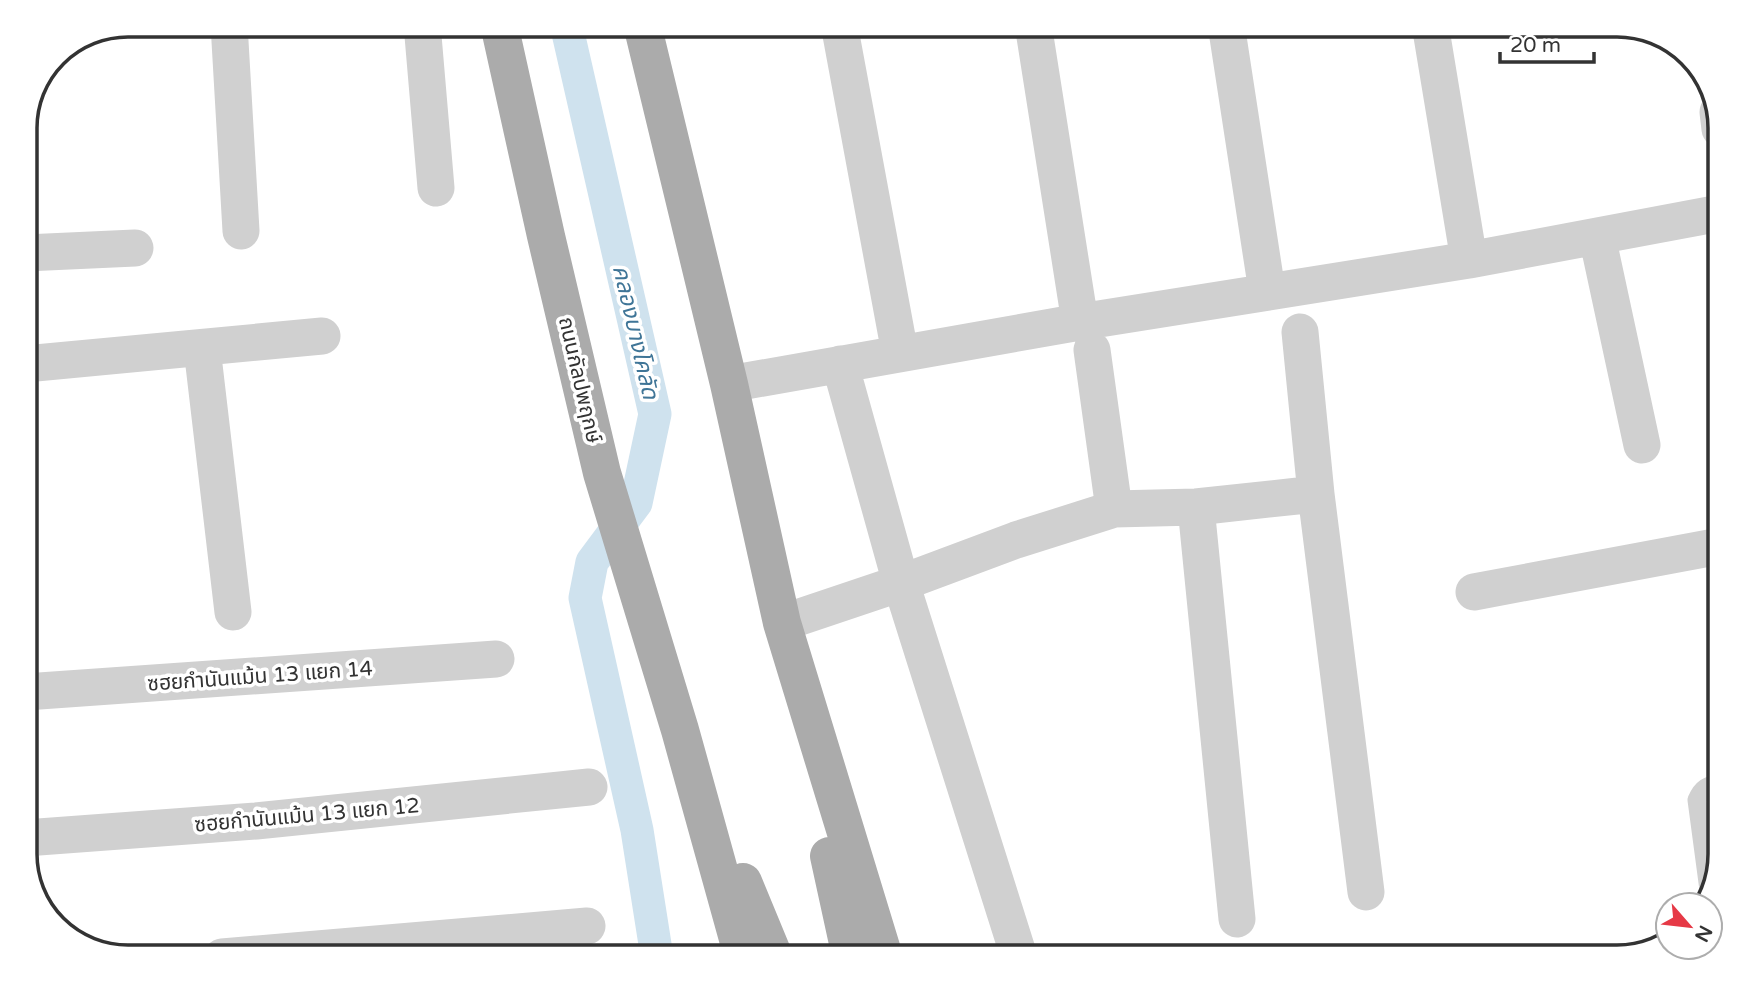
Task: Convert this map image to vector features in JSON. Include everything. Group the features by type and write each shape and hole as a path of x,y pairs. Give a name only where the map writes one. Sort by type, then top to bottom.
{"main road":[{"name":"ถนนกัลปพฤกษ์","path":"502,37 545,236 602,473 680,730 740,945"},
{"path":"645,37 729,384 782,623 880,945"},
{"path":"793,664 828,853 848,945"},
{"name":"ถนนกัลปพฤกษ์","path":"680,730 769,945"}],"street":[{"path":"230,37 242,231"},
{"path":"423,37 436,188"},
{"path":"841,37 900,353"},
{"path":"1035,37 1114,509"},
{"path":"1228,37 1267,291"},
{"path":"1432,37 1469,260"},
{"path":"729,384 900,353 1086,336 1267,291 1469,260 1708,215"},
{"path":"1597,236 1642,445"},
{"path":"37,252 135,248"},
{"path":"1300,332 1366,892"},
{"path":"37,363 322,336"},
{"path":"202,348 233,612"},
{"path":"840,364 901,583 1015,945"},
{"path":"782,623 1016,540 1114,509 1196,507 1317,494"},
{"path":"1196,507 1237,919"},
{"path":"1474,592 1708,548"},
{"name":"ซฮยกำนันแม้น 13 แยก 14","path":"37,691 496,659"},
{"name":"ซฮยกำนันแม้น 13 แยก 12","path":"37,837 256,821 589,787"},
{"path":"363,945 587,926"}],"lane":[{"path":"1706,870 1697,800 1701,790 1708,786"}],"waterway":[{"name":"คลองบางโคลัด","path":"569,37 655,414 636,503 592,562 585,598 637,830 655,945"}]}
